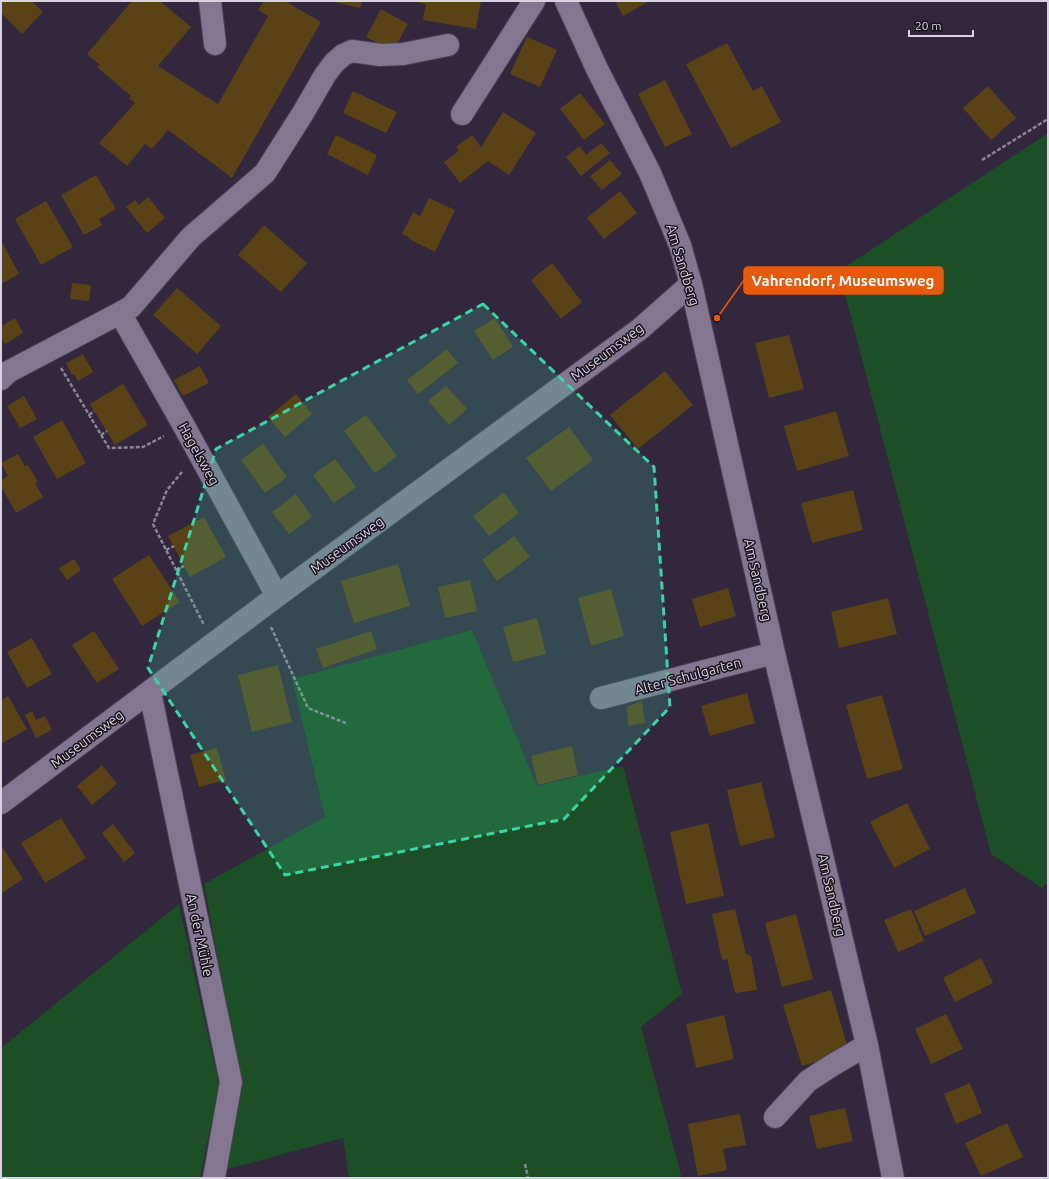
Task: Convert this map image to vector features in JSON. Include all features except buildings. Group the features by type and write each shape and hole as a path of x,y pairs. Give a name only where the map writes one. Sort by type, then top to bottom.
{"street":[{"path":"210,1 215,44"},
{"path":"462,114 534,1"},
{"name":"Am Sandberg","path":"566,1 597,69 650,173 680,245 691,284 774,653 867,1044 893,1178"},
{"path":"1,379 8,372 131,307 191,237 265,173 304,113 325,75 334,63 343,55 352,51 380,55 403,54 448,45"},
{"name":"Museumsweg","path":"1,803 213,644 634,333 691,284"},
{"name":"Hagelsweg","path":"120,313 184,426 270,602"},
{"name":"Alter Schulgarten","path":"601,698 774,653"},
{"name":"An der Mühle","path":"150,692 231,1082 214,1178"},
{"path":"776,1117 808,1081 867,1044"}],"path":[{"path":"982,160 1048,119"},
{"path":"50,350 109,448 143,447 184,426"},
{"path":"88,415 94,411"},
{"path":"101,435 106,431"},
{"path":"182,472 167,490 153,524 213,644"},
{"path":"166,550 174,546"},
{"path":"176,570 184,566"},
{"path":"270,602 308,708 348,724"},
{"path":"525,1164 528,1178"}],"highlighted area":[{"path":"483,304 654,467 670,707 564,819 285,875 148,668 216,449"}],"green space":[{"path":"1048,133 1048,883 1042,888 991,854 839,271"},
{"path":"472,630 537,786 623,766 682,994 641,1027 682,1178 349,1178 343,1138 224,1170 241,1082 204,884 325,817 292,679"},
{"path":"179,904 219,1085 200,1178 1,1178 1,1048"}],"place":[{"name":"Vahrendorf, Museumsweg","path":"717,318"}]}
